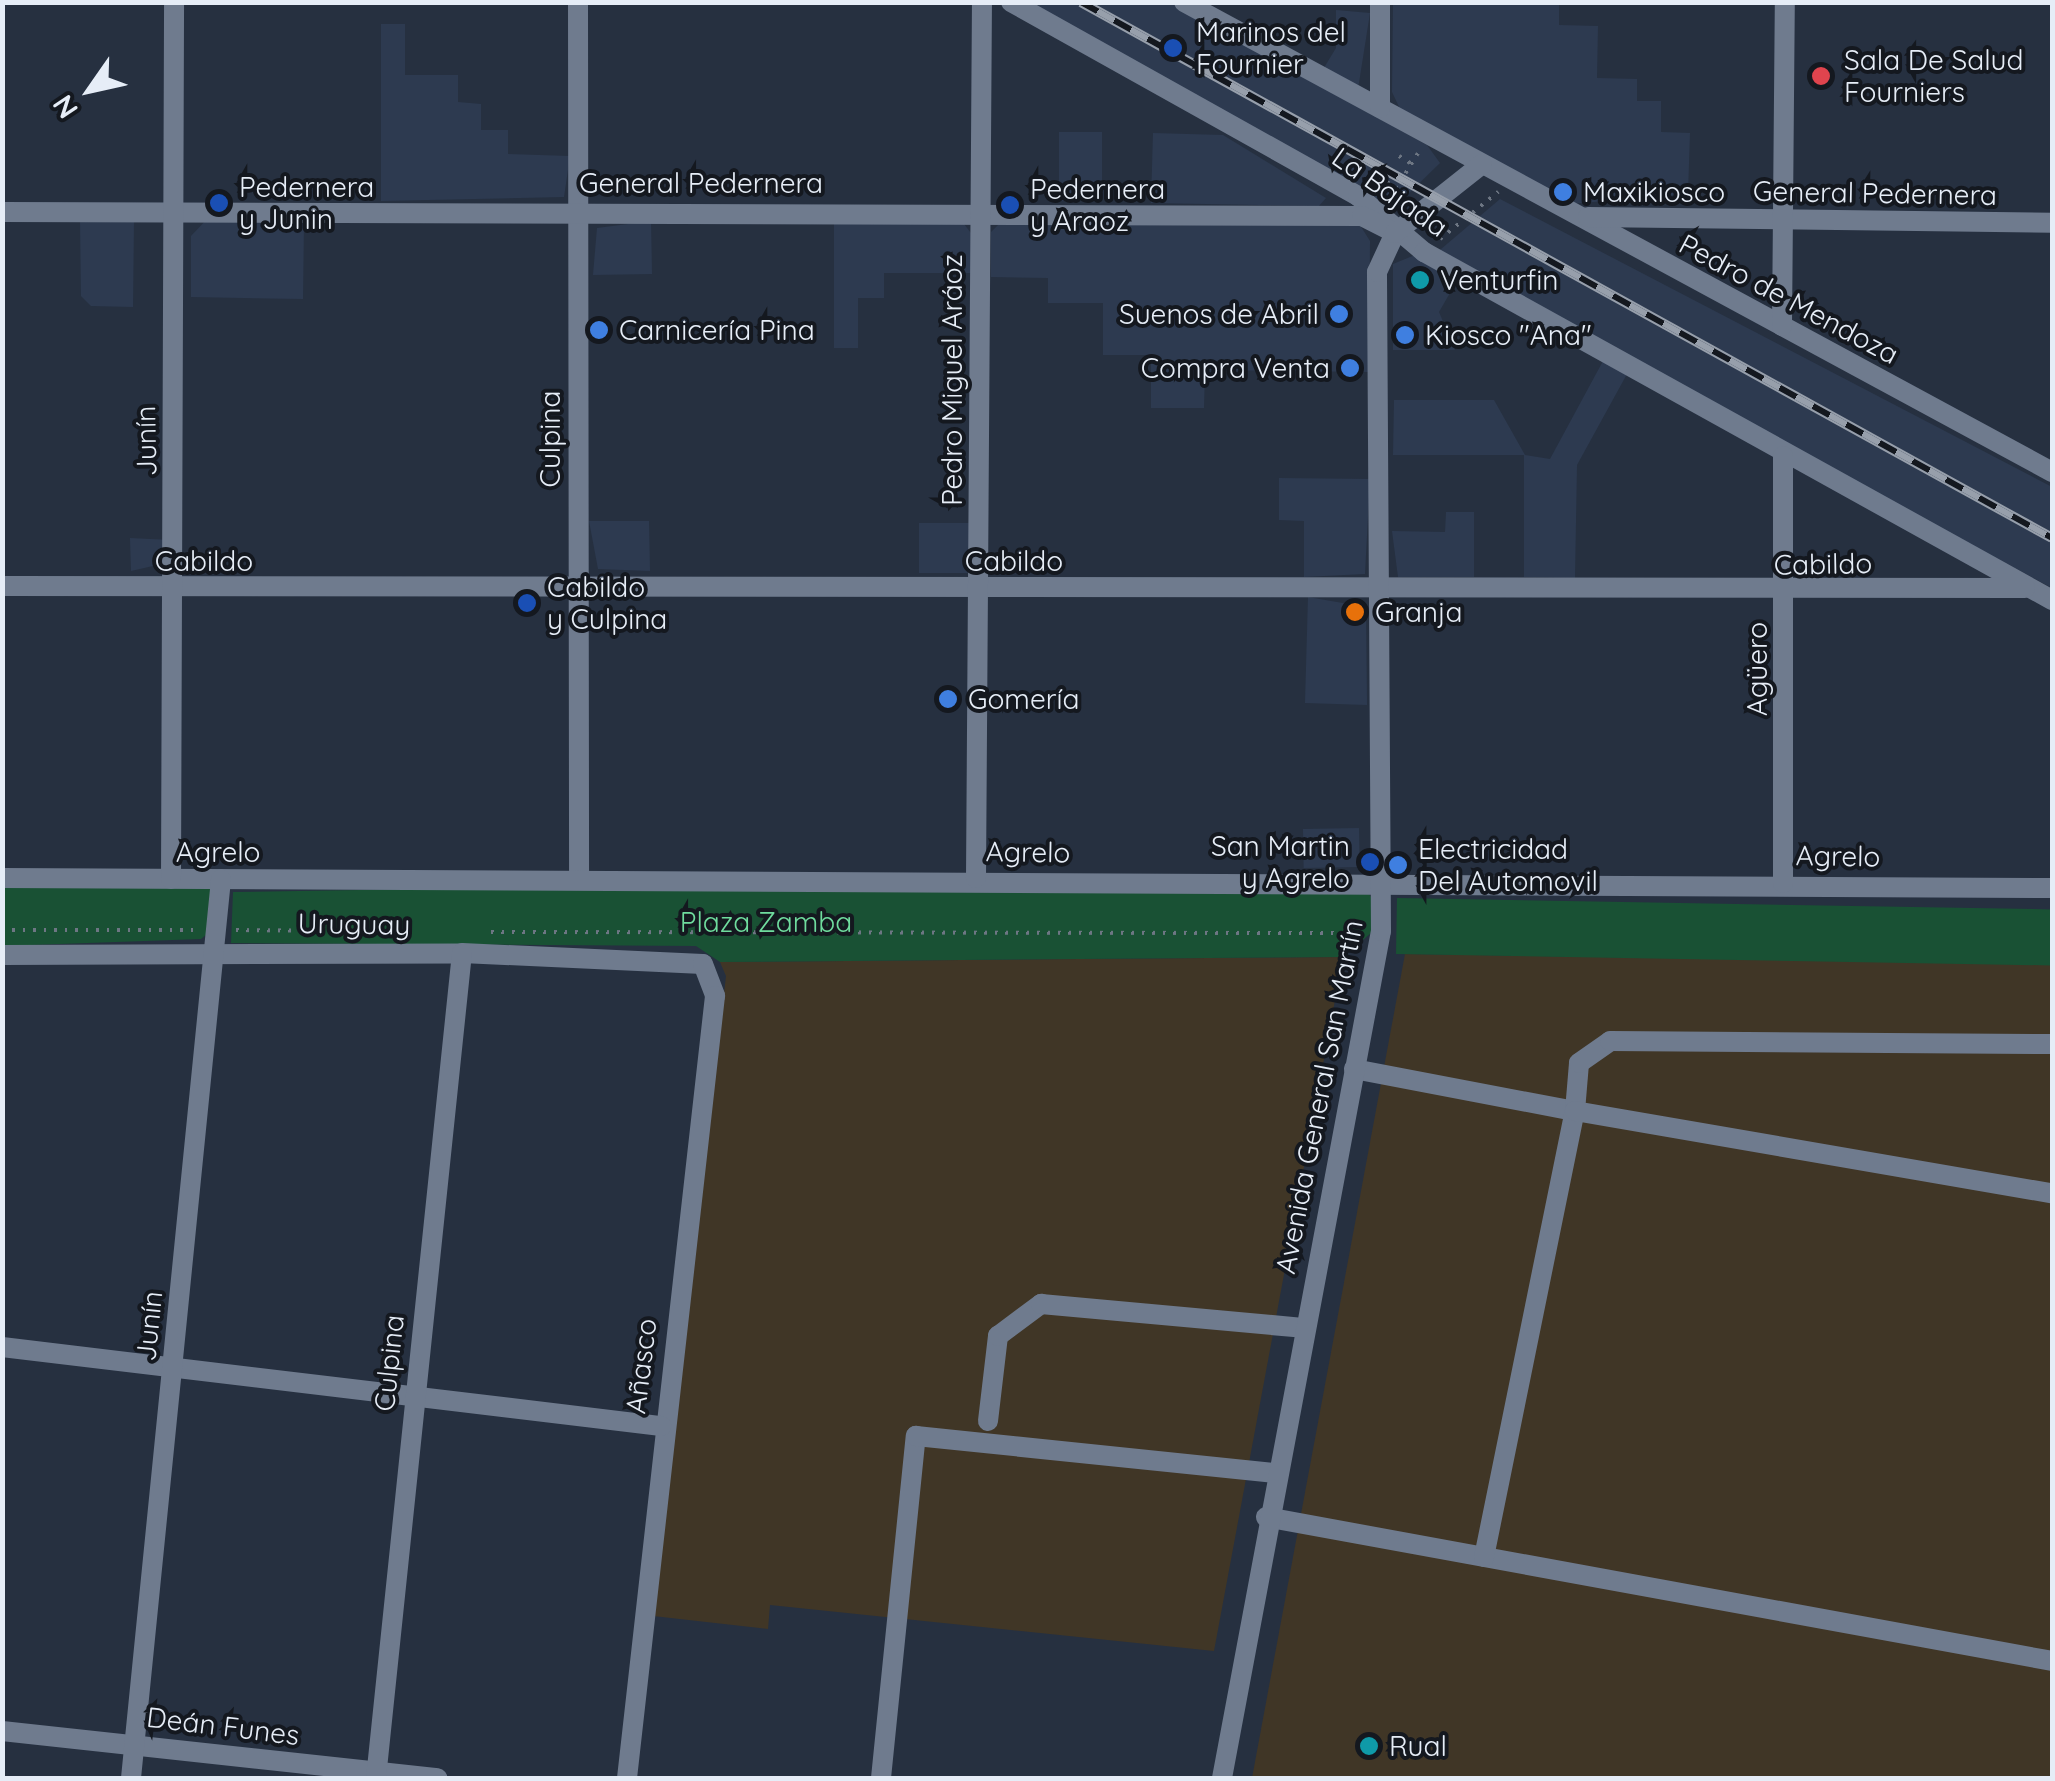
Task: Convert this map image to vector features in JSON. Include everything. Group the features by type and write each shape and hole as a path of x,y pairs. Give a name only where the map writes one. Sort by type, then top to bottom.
{"street":[{"name":"Junín","path":"171,879 176,590 170,213 174,2"},
{"name":"Culpina","path":"578,2 576,584 580,877"},
{"name":"Pedro Miguel Aráoz","path":"976,878 982,2"},
{"name":"La Bajada","path":"1011,2 1381,213 1396,234 1424,252 1783,456 2052,600"},
{"name":"Pedro de Mendoza","path":"1184,2 2052,472"},
{"path":"1380,2 1380,108"},
{"path":"1782,326 1785,2"},
{"name":"Avenida General San Martín","path":"1222,1778 1274,1473 1381,931 1382,589 1377,272 1396,234 1482,164"},
{"name":"General Pedernera","path":"2,212 579,209 1362,216 1396,234"},
{"name":"General Pedernera","path":"1576,216 2052,223"},
{"name":"Agüero","path":"1782,882 1783,456"},
{"name":"Cabildo","path":"2,586 176,590 576,584 1785,593 2025,588"},
{"name":"Agrelo","path":"2,878 976,878 1379,885 1782,882 2052,888"},
{"name":"Junín","path":"131,1778 221,879"},
{"name":"Uruguay","path":"2,954 214,940 703,964"},
{"name":"Culpina","path":"376,1776 413,1393 462,953"},
{"name":"Añasco","path":"628,1778 660,1426 715,996 703,964"},
{"path":"1484,1557 1575,1111 1579,1063 1610,1040 2052,1044"},
{"path":"1354,1068 1575,1111 2052,1193"},
{"path":"988,1421 998,1336 1041,1304 1303,1328"},
{"path":"2,1347 413,1393 660,1426"},
{"path":"881,1778 916,1436 1274,1473"},
{"path":"1266,1517 2052,1661"},
{"name":"Deán Funes","path":"2,1731 136,1742 376,1776 437,1778"}],"path":[{"path":"1381,213 1427,134"},
{"path":"1398,156 1412,164"},
{"path":"1378,177 1397,188"},
{"path":"1424,252 1514,181"},
{"path":"2,930 214,940"},
{"path":"232,930 390,932"},
{"path":"469,932 1371,932"}],"shaded area":[{"path":"1031,3 1170,3 1427,145 1440,163 1400,202 1383,204"},
{"path":"1393,3 1559,3 1559,25 1598,26 1597,78 1637,79 1637,101 1661,101 1661,132 1690,133 1688,194 1570,204 1401,111 1392,92"},
{"path":"1336,10 1370,13 1358,89 1322,71 1336,48"},
{"path":"381,24 405,24 405,75 458,75 458,102 481,104 481,130 508,130 508,154 570,156 564,197 381,201"},
{"path":"1059,132 1102,132 1102,201 1059,201"},
{"path":"1153,133 1223,135 1326,198 1319,206 1151,203"},
{"path":"1500,199 2052,487 2052,588 1434,255"},
{"path":"80,218 134,218 133,307 91,306 81,296"},
{"path":"208,218 304,220 303,299 191,297 191,236"},
{"path":"651,221 652,274 593,275 597,228"},
{"path":"834,222 964,224 974,237 974,273 884,273 884,298 858,298 858,348 834,348"},
{"path":"1358,222 1370,241 1369,372 1205,370 1204,408 1151,408 1151,355 1103,355 1103,303 1048,303 1048,278 991,277 991,232 1000,223"},
{"path":"1415,255 1458,279 1439,312 1455,350 1393,350 1393,264"},
{"path":"1603,361 1627,374 1577,465 1575,578 1524,577 1524,455 1393,455 1394,400 1494,400 1525,455 1550,459"},
{"path":"1279,478 1370,479 1365,574 1304,577 1304,521 1279,520"},
{"path":"1446,512 1474,512 1474,577 1398,577 1392,531 1445,532"},
{"path":"589,521 649,521 650,571 598,569"},
{"path":"919,523 971,523 971,573 919,573"},
{"path":"130,538 171,540 166,563 131,571"},
{"path":"1308,597 1366,607 1367,705 1305,703"},
{"path":"1359,828 1360,867 1304,868 1303,829"},
{"path":"1405,954 2052,964 2052,1778 1252,1778"},
{"path":"1343,957 1214,1651 770,1605 768,1629 653,1616 726,976 720,962"}],"green space":[{"name":"Plaza Zamba","path":"726,884 1367,891 1373,900 1371,933 1343,957 720,962 696,946 231,943 233,892"},
{"path":"2,886 213,887 212,930 201,939 3,946"},
{"path":"1397,898 2052,909 2051,965 1396,954"}],"railway":[{"path":"1081,2 2052,538"}],"place":[{"name":"Marinos del Fournier","path":"1173,48"},
{"name":"Sala De Salud Fourniers","path":"1821,76"},
{"name":"Maxikiosco","path":"1563,192"},
{"name":"Pedernera y Junin","path":"219,203"},
{"name":"Pedernera y Araoz","path":"1010,205"},
{"name":"Venturfin","path":"1420,280"},
{"name":"Suenos de Abril","path":"1339,314"},
{"name":"Carnicería Pina","path":"599,330"},
{"name":"Kiosco \"Ana\"","path":"1405,335"},
{"name":"Compra Venta","path":"1350,368"},
{"name":"Cabildo y Culpina","path":"527,603"},
{"name":"Granja","path":"1355,612"},
{"name":"Gomería","path":"948,699"},
{"name":"San Martin y Agrelo","path":"1370,862"},
{"name":"Electricidad Del Automovil","path":"1398,865"},
{"name":"Rual","path":"1369,1746"}]}
